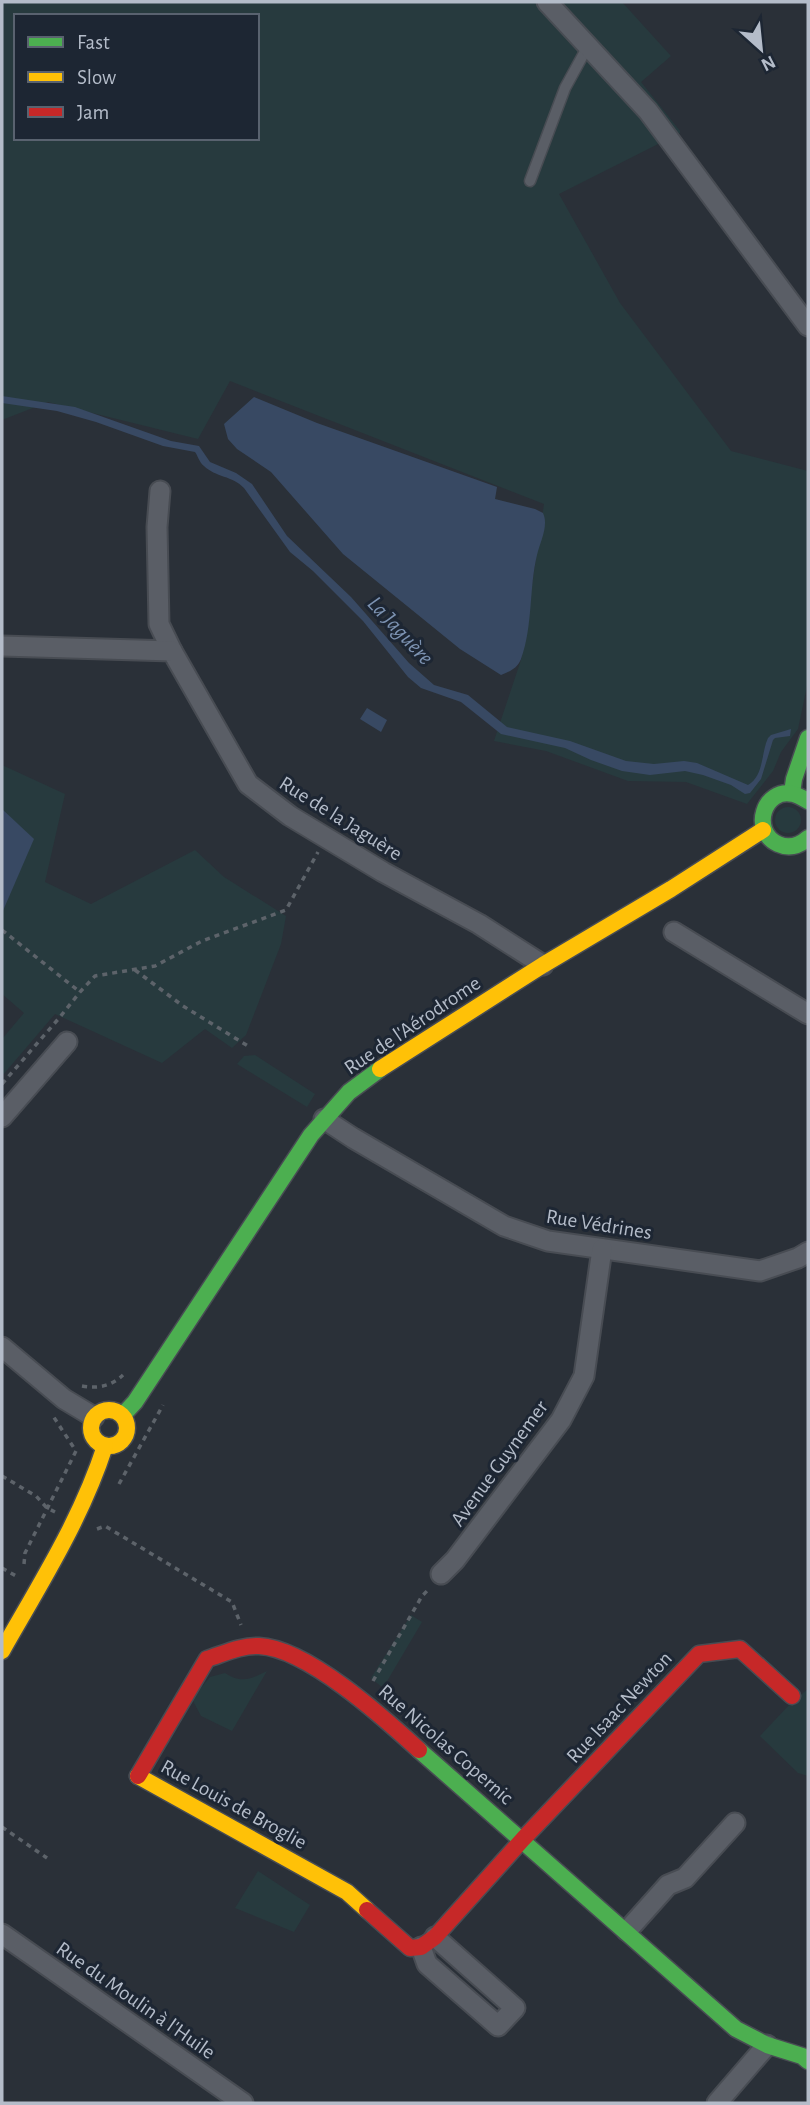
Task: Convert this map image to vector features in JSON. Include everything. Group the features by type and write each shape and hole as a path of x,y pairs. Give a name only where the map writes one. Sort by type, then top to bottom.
{"street":[{"path":"547,2 648,111 808,326"},
{"name":"Rue de la Jaguère","path":"160,491 157,527 159,624 248,784 290,816 383,872 479,924 543,965"},
{"path":"2,646 172,651"},
{"path":"792,793 808,738"},
{"path":"807,843 781,846 763,830 762,814 769,800 776,796 792,793 808,801"},
{"name":"Rue de l'Aérodrome","path":"123,1415 135,1402 324,1119 349,1092 366,1078 543,965 671,889 763,830"},
{"path":"674,932 808,1014"},
{"path":"2,1117 67,1042"},
{"name":"Rue Védrines","path":"324,1119 504,1226 548,1241 760,1271 808,1252"},
{"name":"Avenue Guynemer","path":"441,1574 455,1560 561,1420 584,1376 602,1249"},
{"path":"2,1347 64,1399 94,1417"},
{"path":"108,1410 123,1415 127,1421 127,1434 118,1444 104,1446 95,1440 91,1428 94,1417 108,1410"},
{"path":"2,1651 74,1522 93,1482 104,1446"},
{"name":"Rue Nicolas Copernic","path":"249,1647 264,1646 286,1654 361,1699 736,2029 767,2045 806,2056"},
{"name":"Rue Louis de Broglie","path":"249,1647 207,1659 137,1777 346,1892 410,1948 428,1942"},
{"name":"Rue Isaac Newton","path":"523,1839 699,1654 740,1649 792,1696"},
{"path":"626,1931 668,1885 685,1878 735,1823"},
{"path":"428,1942 523,1839"},
{"name":"Rue du Moulin à l'Huile","path":"2,1934 243,2103"},
{"name":"Rue Louis de Broglie","path":"428,1942 515,2008 498,2026 427,1964 428,1942"},
{"path":"717,2103 767,2045"}],"lane":[{"path":"530,181 565,88 588,46"}],"path":[{"path":"2,1084 95,976 164,963 202,942 286,910 326,838"},
{"path":"2,930 80,992"},
{"path":"135,970 183,1006 248,1046"},
{"path":"113,1495 166,1400"},
{"path":"24,1566 25,1553 76,1451 52,1415"},
{"path":"2,1476 36,1496 47,1508"},
{"path":"100,1518 93,1530 105,1526 232,1602 249,1647"},
{"path":"2,1568 23,1580"},
{"path":"361,1699 422,1596 441,1574"},
{"path":"2,1827 47,1858"}],"green space":[{"path":"2,2 622,2 671,56 641,82 680,133 559,194 620,303 731,451 808,471 808,681 798,729 781,752 773,771 747,804 686,782 628,781 546,751 494,741 521,660 544,504 230,381 198,439 48,402 2,420"},
{"path":"2,765 65,794 45,882 91,904 195,850 224,877 286,916 281,944 246,1035 232,1048 205,1029 162,1063 55,1014 2,1076 2,1039 24,1013 2,994"},
{"path":"788,807 797,811 801,820 797,829 788,833 779,829 775,820 779,811"},
{"path":"255,1055 315,1094 307,1107 237,1064 244,1056"},
{"path":"411,1615 422,1622 383,1688 371,1678"},
{"path":"267,1671 232,1731 201,1716 192,1699 210,1677 225,1673 246,1679"},
{"path":"808,1689 808,1776 798,1773 760,1736"},
{"path":"258,1871 310,1905 294,1932 235,1908"}],"water":[{"path":"2,396 75,407 171,441 199,446 210,462 236,473 252,484 287,536 351,597 409,663 434,685 468,695 507,727 570,741 626,761 654,764 684,761 697,763 748,785 760,770 768,738 791,729 790,736 773,740 761,779 750,793 745,794 731,785 703,775 685,771 650,775 622,771 565,748 501,734 461,702 421,688 408,677 363,621 290,552 244,488 235,481 208,470 195,452 163,446 57,411 2,403"},
{"path":"254,397 317,423 497,487 495,499 543,513 545,529 537,555 525,646 515,667 501,675 460,649 343,554 271,472 237,449 228,439 224,424"},
{"path":"367,708 387,720 381,732 360,719"},
{"path":"2,809 34,839 2,913"}],"traffic: fast":[{"path":"792,793 808,738"},
{"path":"808,801 793,794 774,797 768,803 763,821 769,838 778,844 794,846 808,838"},
{"path":"123,1415 135,1402 311,1135 349,1092 380,1069"},
{"path":"419,1750 736,2029 767,2045 802,2056 808,2061"}],"traffic: slow":[{"path":"380,1069 763,830"},
{"path":"109,1410 122,1415 127,1428 122,1441 109,1446 96,1441 91,1428 96,1415 109,1410"},
{"path":"2,1651 72,1526 105,1446"},
{"path":"138,1776 347,1892 367,1910"}],"traffic: jam":[{"path":"138,1776 207,1659 252,1646 278,1650 321,1671 366,1704 419,1750"},
{"path":"367,1910 410,1948 421,1947 435,1937 523,1839 699,1654 740,1649 792,1696"}],"water label":[{"name":"La Jaguère","path":"401,630"}]}
